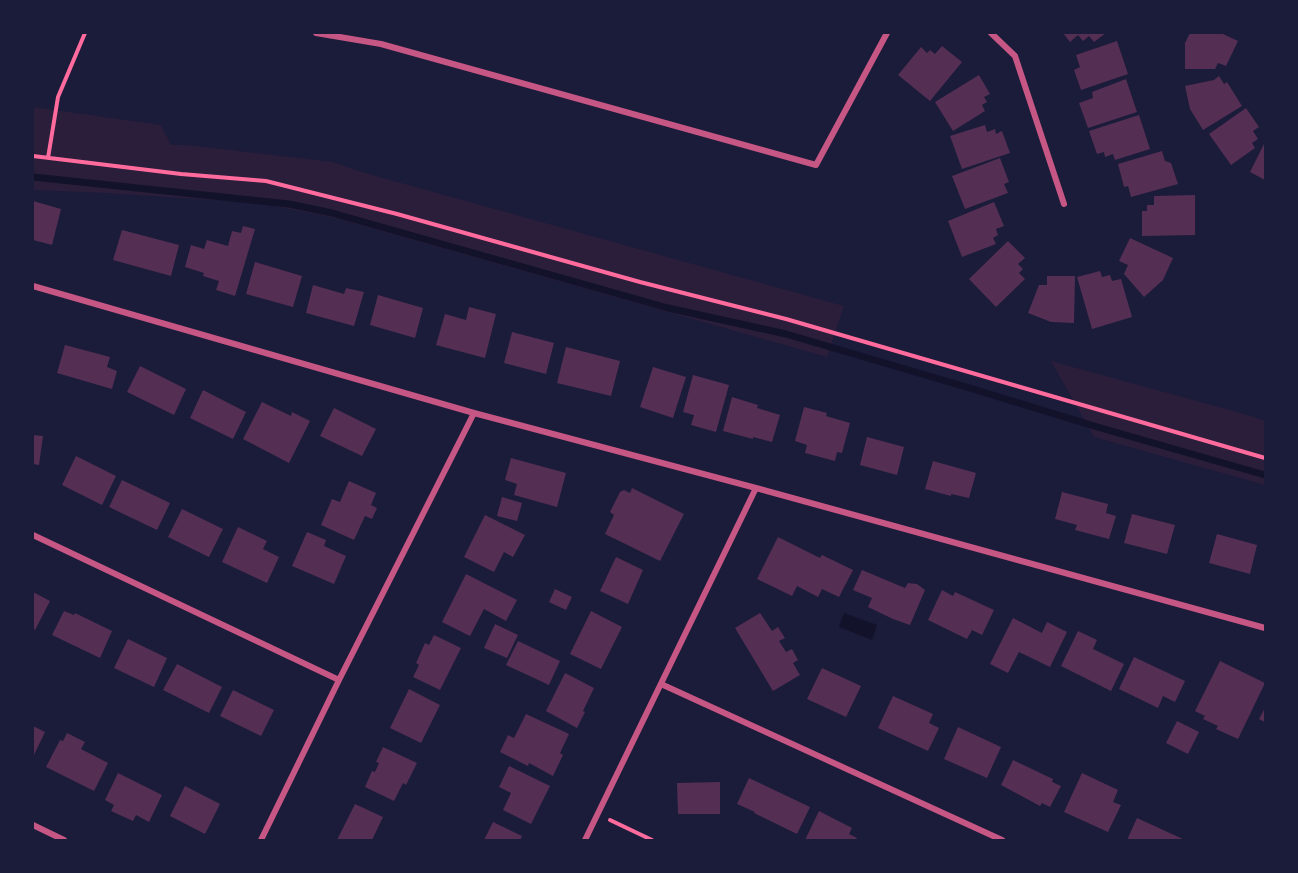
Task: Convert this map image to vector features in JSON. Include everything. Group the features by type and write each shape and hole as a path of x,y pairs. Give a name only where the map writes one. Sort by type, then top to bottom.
{"street":[{"path":"316,33 381,44 816,165 887,33"},
{"path":"991,33 1015,56 1064,204"},
{"path":"33,286 474,412 1265,628"},
{"path":"261,840 474,412"},
{"path":"585,840 756,488"},
{"path":"33,535 339,680"},
{"path":"661,684 1002,840"},
{"path":"33,825 63,840"}],"path":[{"path":"48,158 58,97 85,33"},
{"path":"33,156 181,174 267,181 786,319 1265,458"},
{"path":"598,812 609,820 652,840"}],"shaded area":[{"path":"33,107 161,125 171,145 333,162 358,171 844,306 827,357 335,218 260,203 33,190"},
{"path":"1051,361 1265,421 1265,485 1094,437"},
{"path":"844,613 877,625 872,640 839,627"}],"building":[{"path":"1063,33 1106,33 1094,42 1089,36 1083,41 1078,35 1070,42"},
{"path":"1190,33 1221,33 1238,41 1226,66 1218,63 1215,69 1185,69 1185,43"},
{"path":"1117,41 1128,74 1081,90 1074,70 1080,67 1076,55"},
{"path":"942,46 962,62 930,101 898,75 921,47 927,53 930,50 935,54"},
{"path":"979,75 990,94 984,97 987,102 982,105 985,111 953,131 935,102"},
{"path":"1219,76 1224,84 1227,82 1242,106 1203,130 1190,109 1185,86 1214,80"},
{"path":"1126,79 1137,112 1088,128 1079,103 1093,98 1092,92"},
{"path":"1246,108 1259,127 1253,131 1258,139 1252,143 1255,148 1231,165 1209,134"},
{"path":"1139,115 1150,149 1115,160 1113,154 1105,157 1104,152 1097,154 1089,131"},
{"path":"985,125 987,132 995,129 996,134 1002,131 1010,153 962,169 950,136"},
{"path":"1265,142 1265,180 1250,172"},
{"path":"1162,151 1165,161 1171,163 1178,184 1131,197 1128,186 1124,187 1118,164"},
{"path":"1000,158 1009,182 1004,184 1008,193 965,209 952,176"},
{"path":"1195,195 1195,235 1142,236 1142,211 1147,211 1147,205 1154,205 1154,196"},
{"path":"33,201 61,209 52,245 33,240"},
{"path":"994,202 1004,226 996,229 998,235 993,238 996,244 962,257 948,221"},
{"path":"243,226 255,229 235,296 216,290 219,281 185,267 191,245 204,249 207,240 228,246 232,231 241,233"},
{"path":"122,230 179,245 171,276 113,260"},
{"path":"1130,238 1173,258 1163,280 1144,297 1124,274 1128,265 1119,261"},
{"path":"1008,241 1025,258 1018,264 1023,269 1019,273 1025,279 996,307 969,279"},
{"path":"255,262 302,276 293,307 246,294"},
{"path":"1100,271 1102,277 1110,275 1112,281 1121,279 1132,317 1092,329 1077,277"},
{"path":"1047,276 1075,276 1074,323 1051,322 1028,313 1039,285 1047,285"},
{"path":"313,285 344,294 346,288 364,292 354,326 306,313"},
{"path":"378,295 423,308 415,338 370,325"},
{"path":"469,307 496,314 485,358 436,345 445,314 466,320"},
{"path":"512,332 554,343 546,374 504,363"},
{"path":"65,345 110,357 107,367 117,371 112,389 57,373"},
{"path":"566,347 620,361 611,396 557,383"},
{"path":"140,366 186,389 174,415 127,392"},
{"path":"653,367 686,377 673,418 640,407"},
{"path":"693,375 729,385 716,432 691,425 694,415 683,412"},
{"path":"203,390 246,412 233,439 190,418"},
{"path":"732,397 780,415 772,442 723,431"},
{"path":"262,402 291,416 292,412 310,421 289,463 243,439"},
{"path":"804,407 827,413 826,416 850,423 842,453 837,452 835,461 805,453 807,445 795,441"},
{"path":"334,408 376,429 362,456 320,436"},
{"path":"33,435 43,436 39,465 33,464"},
{"path":"867,437 904,447 897,475 860,465"},
{"path":"76,456 116,476 102,505 62,485"},
{"path":"511,458 566,473 557,507 514,495 517,484 505,480"},
{"path":"933,461 976,473 969,498 925,489"},
{"path":"122,480 170,503 157,530 109,507"},
{"path":"349,481 376,493 371,505 377,508 372,519 365,516 354,540 321,525 332,499 340,502"},
{"path":"632,488 684,514 660,561 605,534 614,515 610,512 620,492 624,490 630,493"},
{"path":"1062,492 1108,504 1106,513 1116,516 1109,539 1075,530 1077,525 1055,519"},
{"path":"502,497 522,503 517,521 497,516"},
{"path":"182,509 223,529 209,557 168,537"},
{"path":"1132,514 1175,525 1167,554 1124,543"},
{"path":"485,515 525,535 513,557 504,552 494,572 464,557"},
{"path":"238,527 267,541 263,549 279,557 267,583 222,562"},
{"path":"307,532 326,540 324,546 346,556 334,584 292,566"},
{"path":"1217,534 1257,545 1250,574 1209,563"},
{"path":"778,537 820,558 822,555 853,570 839,597 822,589 818,597 797,586 792,596 757,579"},
{"path":"616,557 643,570 628,604 600,591"},
{"path":"862,570 905,588 908,583 917,584 925,590 910,625 868,607 872,598 853,590"},
{"path":"466,574 517,600 506,621 484,609 470,636 442,622"},
{"path":"555,589 572,597 566,610 549,602"},
{"path":"942,590 953,596 955,592 994,610 982,635 972,630 967,639 928,620"},
{"path":"33,592 50,601 35,630 33,628"},
{"path":"64,611 74,615 75,613 112,631 100,658 52,635"},
{"path":"591,611 622,627 601,669 570,654"},
{"path":"760,613 772,631 778,627 785,638 779,641 786,652 792,649 798,660 793,663 800,675 773,691 735,628"},
{"path":"1013,618 1042,633 1047,622 1067,632 1050,667 1019,652 1008,673 990,664"},
{"path":"495,624 518,635 507,658 484,648"},
{"path":"1078,631 1097,640 1093,649 1124,664 1111,691 1061,666"},
{"path":"434,635 461,648 440,690 413,677 419,665 416,663 425,643 429,645"},
{"path":"128,639 167,658 154,687 114,668"},
{"path":"518,641 560,661 549,685 506,665"},
{"path":"1134,657 1185,681 1175,702 1163,696 1158,708 1119,689"},
{"path":"1220,661 1265,683 1238,739 1216,729 1218,726 1203,719 1205,716 1195,711"},
{"path":"177,664 222,687 209,713 163,690"},
{"path":"822,668 861,686 846,717 807,699"},
{"path":"565,673 594,688 577,728 546,711"},
{"path":"409,689 440,705 421,743 390,728"},
{"path":"233,690 274,710 261,736 220,716"},
{"path":"893,696 933,714 929,723 939,728 928,751 878,728"},
{"path":"1265,708 1265,722 1259,719"},
{"path":"526,714 569,734 560,753 563,755 553,776 529,763 528,766 500,752 508,735 514,738"},
{"path":"1177,721 1199,732 1188,754 1166,743"},
{"path":"33,726 45,732 33,757"},
{"path":"958,727 1001,747 987,778 944,759"},
{"path":"67,733 85,742 81,749 108,763 94,791 46,767 60,740 63,741"},
{"path":"383,747 417,763 406,785 403,783 394,801 365,787 372,771 375,772 379,763 376,762"},
{"path":"1013,760 1053,779 1052,782 1061,786 1050,807 1042,803 1040,806 1001,785"},
{"path":"509,766 550,786 531,824 503,810 511,793 499,787"},
{"path":"118,773 162,795 149,822 136,815 133,821 111,811 114,805 105,800"},
{"path":"1082,773 1118,790 1113,802 1121,805 1108,832 1064,812"},
{"path":"749,778 810,807 797,834 737,804"},
{"path":"720,782 720,814 678,814 677,783"},
{"path":"185,786 220,804 205,834 170,816"},
{"path":"355,804 383,817 372,840 337,840"},
{"path":"819,811 852,828 849,834 857,838 856,840 805,840"},
{"path":"1137,818 1185,840 1127,840"},
{"path":"493,822 522,836 520,840 484,840"}],"waterway":[{"path":"33,177 289,204 332,213 668,308 786,334 1265,475"}]}
